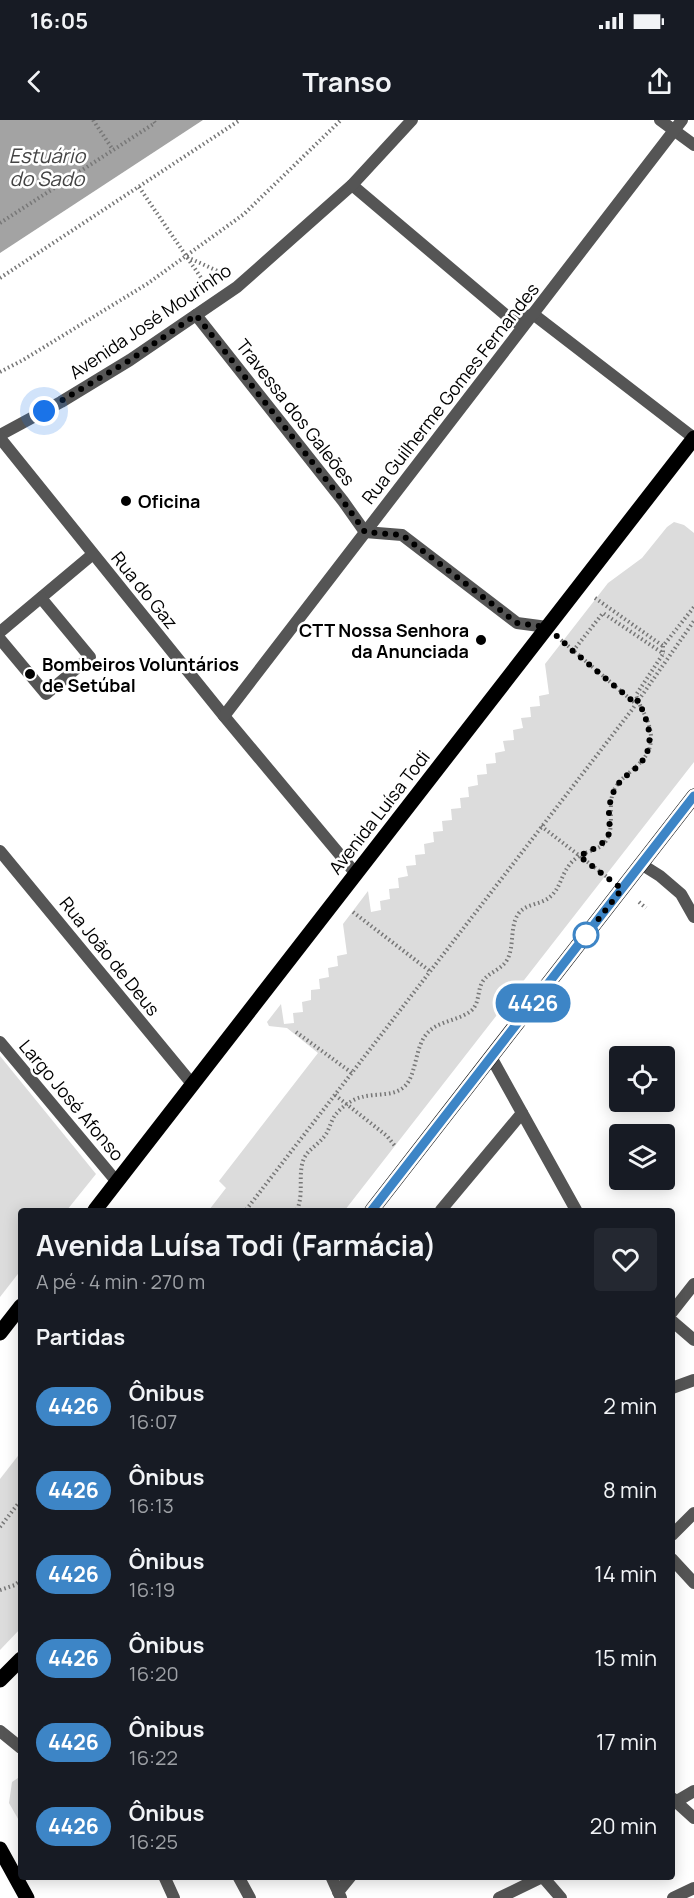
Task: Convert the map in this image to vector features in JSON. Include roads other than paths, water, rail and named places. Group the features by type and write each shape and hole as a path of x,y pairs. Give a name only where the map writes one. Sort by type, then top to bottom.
{"main road":[{"name":"Avenida Luísa Todi","path":"97,1208 694,438"},
{"path":"374,1208 694,796"},
{"path":"0,1333 18,1310"},
{"path":"0,1680 18,1662"},
{"path":"0,1849 27,1898"}],"street":[{"name":"Avenida José Mourinho","path":"0,436 130,360 227,294 352,185 412,120"},
{"path":"660,120 678,125 694,146"},
{"name":"Rua Guilherme Gomes Fernandes","path":"224,716 678,125"},
{"path":"352,185 514,322 532,315 694,438"},
{"name":"Travessa dos Galeões","path":"196,315 365,532"},
{"name":"Rua do Gaz","path":"0,436 224,716 356,874"},
{"path":"365,532 402,535 517,623 547,627"},
{"path":"41,598 90,657 46,694 0,633 41,598 93,554"},
{"name":"Rua João de Deus","path":"0,851 192,1085"},
{"path":"641,864 681,894 694,916"},
{"name":"Largo José Afonso","path":"0,1042 117,1182"},
{"path":"491,1057 575,1208"},
{"path":"443,1208 522,1113"},
{"path":"675,1307 694,1284"},
{"path":"675,1324 694,1340"},
{"path":"675,1387 694,1380"},
{"path":"675,1532 694,1513"},
{"path":"675,1562 694,1583"},
{"path":"0,1731 18,1746"},
{"path":"675,1800 694,1791"},
{"path":"675,1803 694,1818"},
{"path":"166,1880 174,1898"},
{"path":"240,1880 250,1898"},
{"path":"333,1880 339,1895"},
{"path":"339,1895 348,1880"},
{"path":"499,1898 537,1880"},
{"path":"546,1880 561,1898"},
{"path":"673,1898 694,1888"}],"water":[{"name":"Estuário do Sado","path":"0,120 203,120 0,253"}],"place":[{"name":"Oficina","path":"126,501"},
{"name":"CTT Nossa Senhora da Anunciada","path":"481,640"},
{"name":"Bombeiros Voluntários de Setúbal","path":"30,674"}]}
